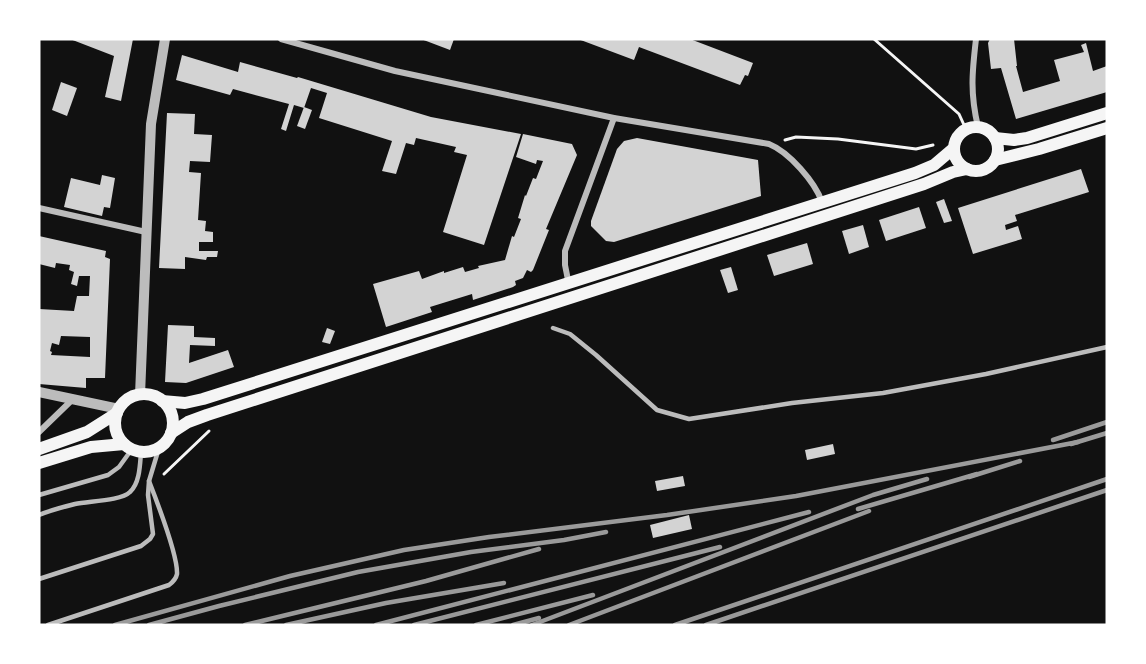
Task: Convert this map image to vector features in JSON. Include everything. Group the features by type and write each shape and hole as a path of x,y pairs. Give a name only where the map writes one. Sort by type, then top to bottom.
{"main road":[{"path":"995,138 1014,140 1027,138 1107,113"},
{"path":"162,401 185,403 202,399 923,170 934,165 954,146 960,134 972,128 988,130 995,138 998,149 995,160"},
{"path":"171,433 199,417 924,184 952,172 967,169 983,170 995,160 1107,128"},
{"path":"954,146 957,161 967,169"},
{"path":"39,449 87,432 118,411 126,401 140,395 154,396 162,401 168,406 172,417 171,433 159,448 150,451 91,447 39,463"},
{"path":"118,411 116,430 132,448"}],"street":[{"path":"140,395 151,124 165,39"},
{"path":"281,39 395,71 614,118 769,144 780,151 810,180 818,190 822,202"},
{"path":"972,128 971,83 976,39"},
{"path":"573,296 565,265 565,252 614,118"},
{"path":"39,208 146,232"},
{"path":"39,392 118,411"},
{"path":"39,432 73,399"}],"lane":[{"path":"553,328 570,334 657,410 689,418 792,402 883,393 986,374 1107,346"},
{"path":"39,495 108,475 119,467 132,448"},
{"path":"39,514 129,493 134,488 139,471 132,448"},
{"path":"39,579 146,543 153,534 148,505 149,481 159,448"},
{"path":"48,625 169,585 174,581 177,570 174,557 149,481"}],"path":[{"path":"874,39 972,128"},
{"path":"769,144 796,137 838,139 916,149 928,145 954,146"}],"building":[{"path":"70,39 133,39 121,101 105,97 114,56"},
{"path":"421,39 454,39 450,50"},
{"path":"578,39 690,39 753,63 748,76 745,75 740,85 639,47 634,60"},
{"path":"990,39 1014,39 1016,66 1023,92 1060,81 1054,60 1084,52 1081,45 1086,43 1093,71 1107,66 1107,92 1016,119 1001,68 991,69 988,43"},
{"path":"182,55 238,72 240,62 431,117 521,134 484,245 443,232 467,155 454,152 456,147 416,138 414,145 406,143 396,174 382,171 392,141 319,118 327,93 311,88 304,108 294,105 286,131 281,129 289,104 233,89 230,95 176,80"},
{"path":"61,82 77,88 67,116 52,110"},
{"path":"304,107 312,110 305,129 297,126"},
{"path":"167,113 195,114 194,134 212,135 210,162 190,161 189,172 201,173 198,220 206,221 205,231 213,232 213,242 199,242 199,251 218,251 217,257 207,257 206,260 185,257 185,269 159,268"},
{"path":"523,134 572,144 577,155 546,229 549,230 533,270 531,272 527,270 523,278 515,281 516,285 513,287 473,300 472,294 430,307 432,312 386,327 373,284 419,271 422,279 463,267 465,272 479,268 478,266 505,260 512,236 514,237 521,219 518,218 525,195 533,178 536,179 543,161 537,160 536,164 516,157"},
{"path":"637,138 758,160 761,196 614,242 606,241 591,226 591,221 617,149 624,141"},
{"path":"1081,169 1089,192 1015,215 1017,221 1005,225 1006,230 1018,226 1022,239 973,254 958,208"},
{"path":"102,175 115,178 110,208 104,207 102,216 64,207 71,178 100,185"},
{"path":"944,199 952,221 944,223 936,202"},
{"path":"919,207 926,228 886,241 879,220"},
{"path":"863,225 869,247 849,254 842,231"},
{"path":"39,236 106,251 105,257 110,259 105,378 86,378 86,388 39,384 39,309 74,311 77,296 89,296 90,276 79,276 77,286 71,284 74,272 69,270 70,265 56,263 55,268 39,264","holes":["61,336 90,337 90,357 51,355 52,343 59,345"]},
{"path":"807,243 813,264 774,276 767,255"},
{"path":"731,267 738,290 728,293 720,270"},
{"path":"168,325 194,326 194,337 215,338 215,346 190,345 189,363 228,350 234,367 186,383 165,382"},
{"path":"327,328 335,331 330,344 322,342"},
{"path":"833,444 835,454 807,460 805,450"},
{"path":"683,476 685,486 657,491 655,481"},
{"path":"689,515 692,529 653,538 650,525"}],"railway":[{"path":"1053,440 1107,422"},
{"path":"1071,444 1107,433"},
{"path":"115,625 290,576 404,550 796,496 1078,442"},
{"path":"969,477 1020,461"},
{"path":"858,509 977,474"},
{"path":"532,625 873,495 927,479"},
{"path":"675,625 1107,479"},
{"path":"706,625 1107,490"},
{"path":"569,625 869,511"},
{"path":"376,625 809,512"},
{"path":"149,625 358,572 606,532"},
{"path":"414,625 720,547"},
{"path":"245,625 426,581 539,549"},
{"path":"286,625 386,603 504,583"},
{"path":"476,625 593,595"},
{"path":"513,625 539,618"}]}
